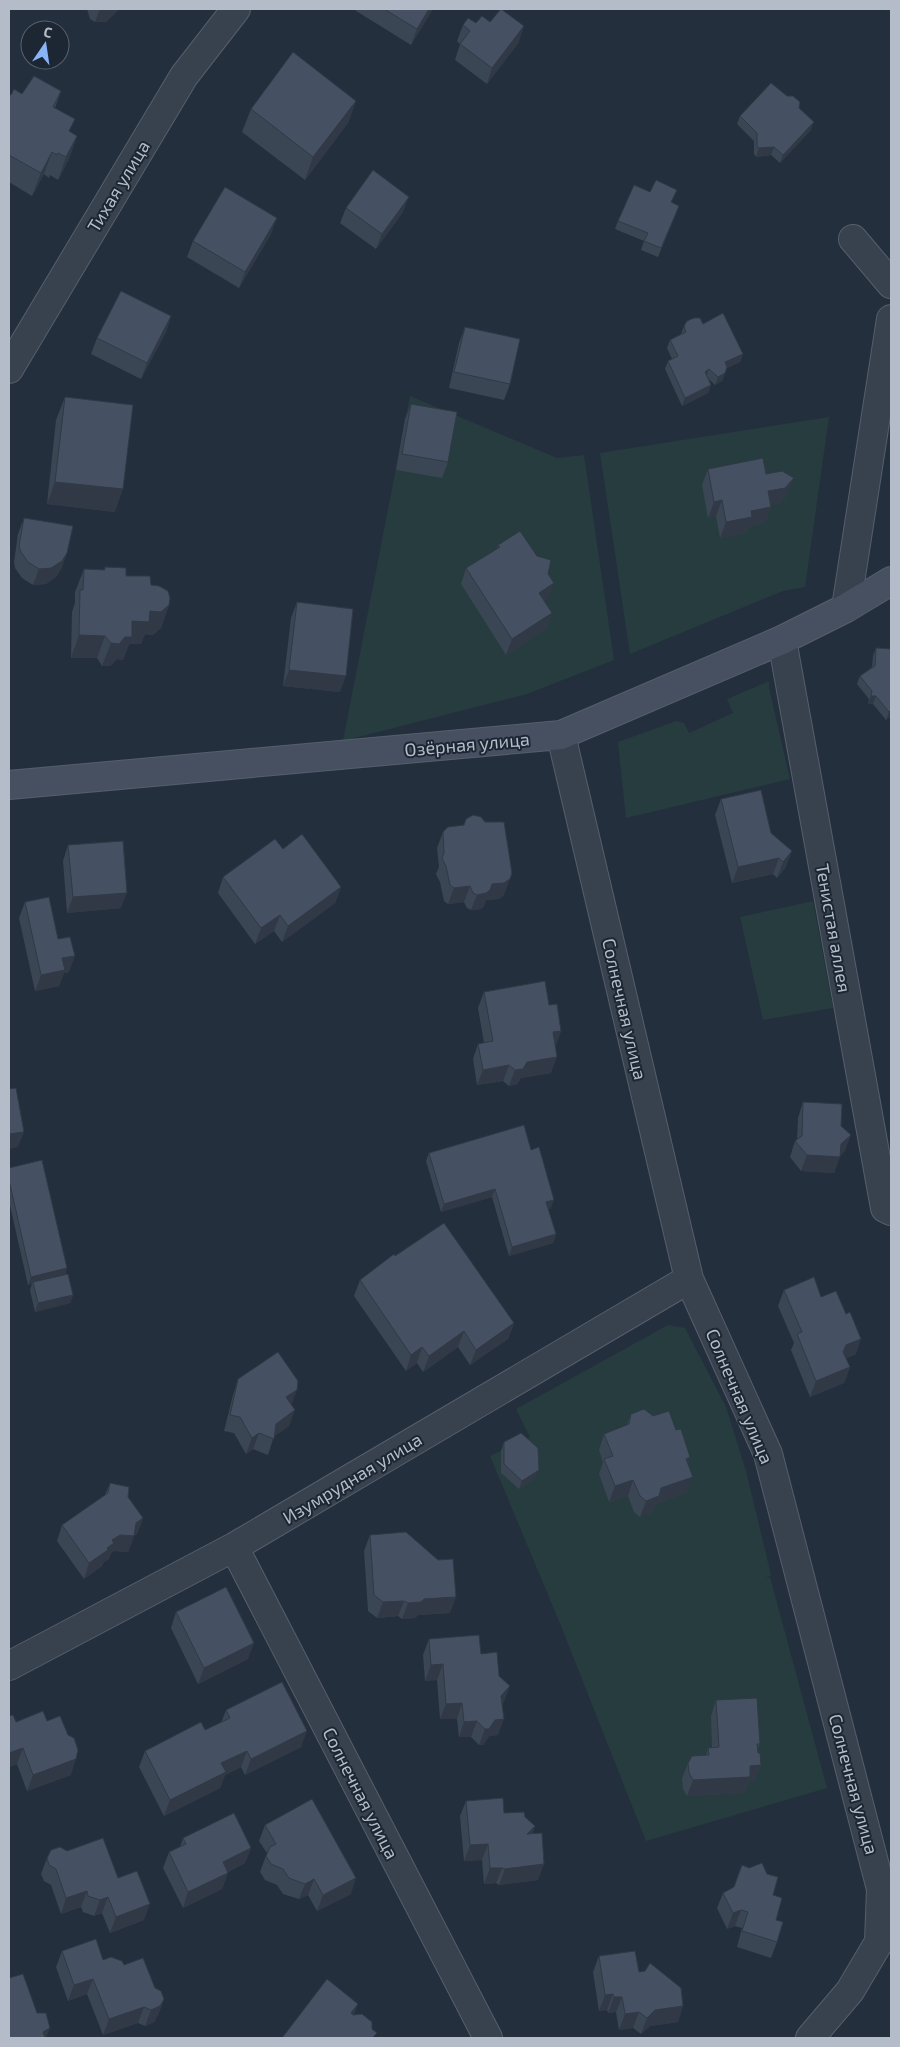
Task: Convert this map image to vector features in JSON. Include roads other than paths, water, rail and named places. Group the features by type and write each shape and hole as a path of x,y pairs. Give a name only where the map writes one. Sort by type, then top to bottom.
{"street":[{"name":"Тихая улица","path":"9,369 184,76 236,9"},
{"path":"853,239 891,284"},
{"path":"846,608 891,319"},
{"name":"Озёрная улица","path":"9,785 561,735 782,640 846,608 891,581"},
{"name":"Тенистая аллея","path":"782,640 883,1198 885,1208 891,1211"},
{"name":"Солнечная улица","path":"561,735 689,1279 768,1454 881,1889 879,1942 850,1990 810,2038"},
{"name":"Изумрудная улица","path":"9,1666 234,1547 689,1279"},
{"name":"Солнечная улица","path":"234,1547 488,2038"}]}
